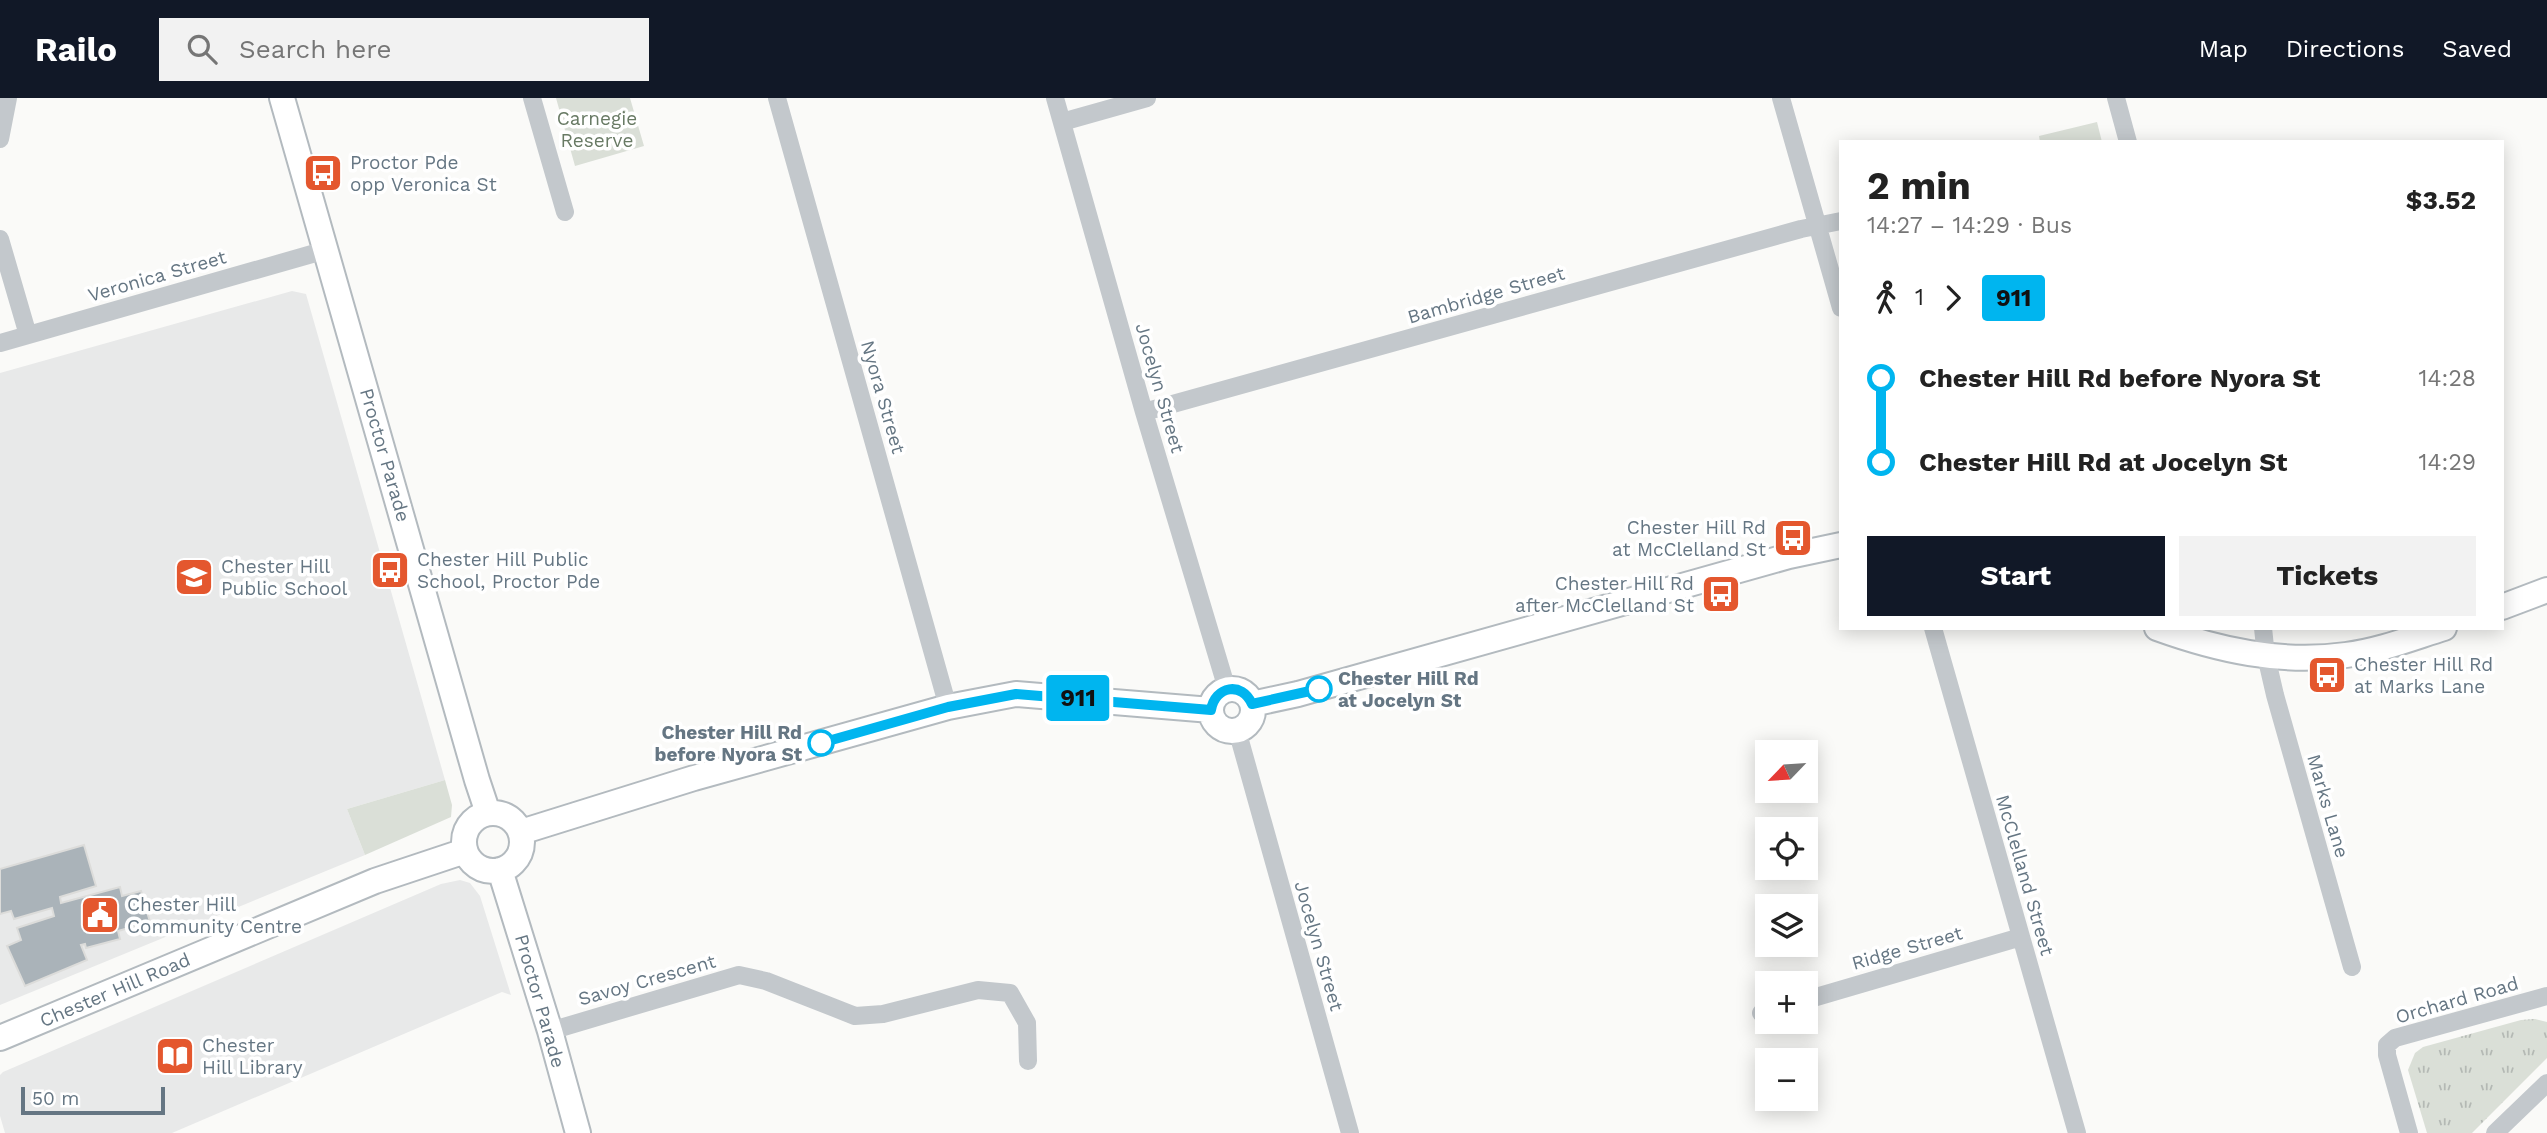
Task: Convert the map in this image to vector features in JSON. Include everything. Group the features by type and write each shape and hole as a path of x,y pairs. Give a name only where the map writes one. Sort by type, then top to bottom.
{"street":[{"path":"0,139 8,98"},
{"name":"Proctor Parade","path":"282,98 488,813"},
{"path":"532,98 565,212"},
{"name":"Nyora Street","path":"777,98 948,707"},
{"name":"Jocelyn Street","path":"1055,98 1144,412 1227,689"},
{"path":"1062,122 1147,98"},
{"path":"1781,98 1839,301"},
{"path":"2116,98 2127,140"},
{"name":"Bambridge Street","path":"1144,412 1801,229 1839,221"},
{"path":"0,239 28,335"},
{"name":"Veronica Street","path":"0,343 326,250"},
{"path":"1252,704 1298,694 1788,556 1839,545"},
{"path":"2504,606 2547,590"},
{"name":"McClelland Street","path":"1934,630 2077,1133"},
{"path":"2163,630 2224,650 2305,659 2348,655 2438,630"},
{"name":"Marks Lane","path":"2263,630 2266,656 2352,967"},
{"path":"1227,689 1245,692 1252,704 1251,720 1237,730 1228,730 1213,719 1211,710 1216,696 1227,689"},
{"path":"520,832 694,778 948,707 1016,694 1211,710"},
{"name":"Jocelyn Street","path":"1237,730 1350,1133"},
{"path":"488,813 505,815 520,832 522,842 517,859 500,870 485,870 476,866 465,851 463,841 471,822 488,813"},
{"name":"Chester Hill Road","path":"0,1038 375,881 465,851"},
{"name":"Proctor Parade","path":"500,870 550,1031 578,1133"},
{"name":"Ridge Street","path":"1818,996 2021,937"},
{"name":"Savoy Crescent","path":"550,1031 739,975 766,981 855,1016 883,1014 978,990 1010,993 1027,1023 1027,1062"},
{"name":"Orchard Road","path":"2409,1133 2387,1055 2387,1045 2395,1038 2547,996"},
{"path":"2495,1133 2547,1083"}],"shaded area":[{"name":"Chester Hill Public School","path":"292,291 306,294 445,780 347,809 365,855 0,1005 0,373"},
{"path":"460,880 470,883 480,896 511,995 502,992 172,1133 5,1133 0,1116 0,1075 3,1072 441,884"}],"green space":[{"name":"Carnegie Reserve","path":"556,98 630,98 644,146 575,166"},
{"path":"2097,122 2102,140 2040,140 2039,136"},
{"path":"445,780 452,805 451,817 365,855 347,809"},
{"path":"2521,1020 2547,1022 2547,1058 2472,1133 2427,1133 2408,1070 2415,1053 2423,1047"}],"building":[{"name":"Chester Hill Community Centre","path":"84,845 96,886 60,897 61,903 120,887 122,896 141,891 150,922 118,931 120,939 86,948 85,944 81,945 87,960 25,986 7,946 21,940 17,928 54,916 52,908 14,919 11,911 0,914 0,869"}],"bus line":[{"name":"911","path":"821,743 948,707 1016,694 1211,710 1216,696 1227,689 1235,688 1245,692 1252,704 1319,689"}],"place":[{"name":"Proctor Pde opp Veronica St","path":"323,173"},
{"name":"Chester Hill Rd at McClelland St","path":"1793,538"},
{"name":"Chester Hill Public School, Proctor Pde","path":"390,570"},
{"name":"Chester Hill Public School","path":"194,577"},
{"name":"Chester Hill Rd after McClelland St","path":"1721,594"},
{"name":"Chester Hill Rd at Marks Lane","path":"2327,675"},
{"name":"Chester Hill Rd at Jocelyn St","path":"1319,689"},
{"name":"Chester Hill Rd before Nyora St","path":"821,743"},
{"name":"Chester Hill Community Centre","path":"100,915"},
{"name":"Chester Hill Library","path":"175,1056"}]}
